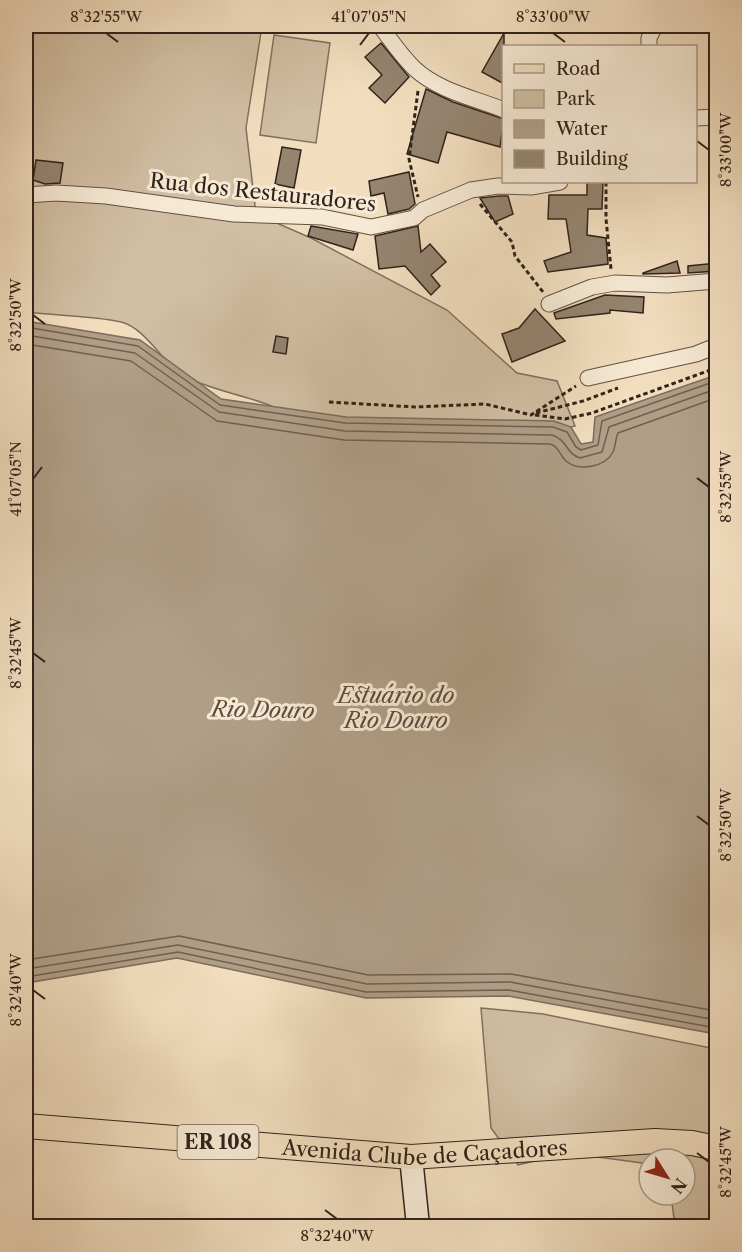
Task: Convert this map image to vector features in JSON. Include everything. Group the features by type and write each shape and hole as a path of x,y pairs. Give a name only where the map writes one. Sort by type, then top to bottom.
{"main road":[{"name":"Avenida Clube de Caçadores","path":"26,1126 411,1158 655,1141 692,1143 717,1148"},
{"path":"411,1158 418,1227"}],"street":[{"path":"380,26 421,74 443,88 502,109"},
{"path":"649,45 649,38 656,26"},
{"path":"697,118 717,117"},
{"name":"Rua dos Restauradores","path":"26,195 56,193 106,196 234,214 322,217 371,227 414,218 423,210 471,190 498,186 531,188 555,183"},
{"path":"549,304 592,287 615,283 667,285 717,281"},
{"path":"588,378 696,354 717,345"}],"path":[{"path":"421,74 410,159 423,210"},
{"path":"606,183 608,246 615,283"},
{"path":"471,190 494,224 512,242 515,256 540,285 549,304"},
{"path":"329,402 415,407 485,404 565,419 592,412 717,368"},
{"path":"531,414 588,378"}],"green space":[{"path":"26,26 262,26 246,128 256,214 311,238 447,310 517,373 557,381 575,426 566,428 297,422 274,407 184,376 138,331 121,322 26,312"},
{"path":"274,35 330,43 316,143 260,135"},
{"path":"481,1008 543,1014 716,1049 716,1226 675,1226 673,1207 697,1207 697,1147 637,1147 637,1162 569,1153 518,1165 491,1128"}],"water":[{"name":"Estuário do Rio Douro","path":"26,321 140,340 221,399 346,417 554,421 571,427 581,444 593,442 595,417 716,375 716,1034 508,996 366,998 177,958 26,983"}],"building":[{"path":"504,33 502,83 482,72"},
{"path":"381,43 409,77 385,103 369,88 382,75 365,57"},
{"path":"426,89 453,102 502,118 500,147 447,132 438,163 407,154"},
{"path":"282,147 301,150 294,188 275,184"},
{"path":"36,160 63,163 60,183 45,184 33,180"},
{"path":"409,172 415,204 409,209 388,214 384,193 371,196 369,181"},
{"path":"587,183 603,183 602,209 588,209 587,235 606,238 608,264 548,272 544,261 571,252 566,219 548,219 549,195 587,195"},
{"path":"508,196 513,214 495,222 480,198"},
{"path":"311,226 358,234 353,250 308,236"},
{"path":"418,226 421,252 430,244 446,262 431,275 440,286 431,295 405,266 379,269 375,236"},
{"path":"677,261 680,273 643,274 643,273"},
{"path":"717,263 717,271 688,273 688,266"},
{"path":"605,295 644,297 643,313 610,310 610,313 556,319 554,313"},
{"path":"535,309 565,341 512,362 502,334 519,328"},
{"path":"276,336 288,338 286,354 273,352"}],"water label":[{"name":"Rio Douro","path":"263,710"}]}
